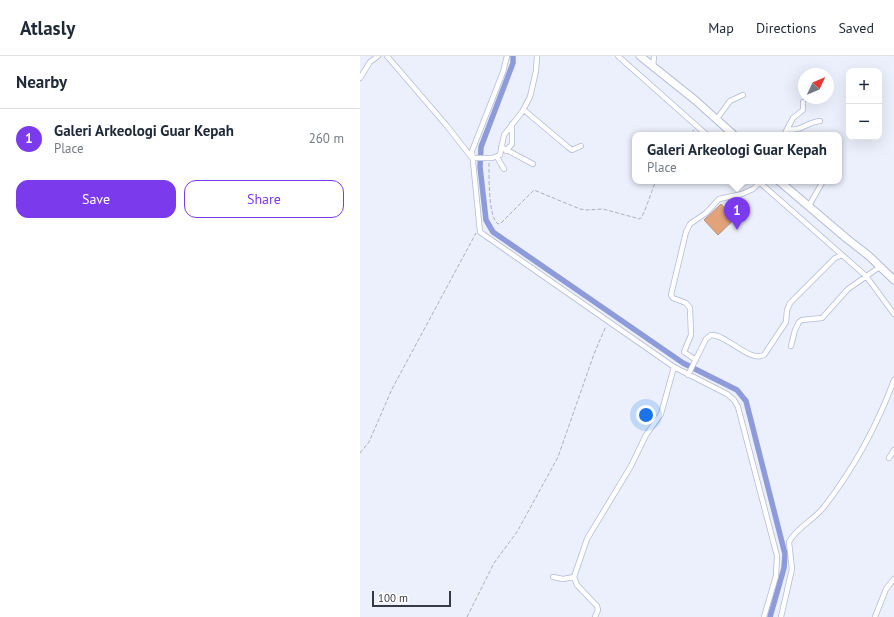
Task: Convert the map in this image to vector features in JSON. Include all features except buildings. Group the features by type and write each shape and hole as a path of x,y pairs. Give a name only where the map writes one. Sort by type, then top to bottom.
{"main road":[{"path":"640,56 730,132"},
{"path":"684,93 692,103 724,132"},
{"path":"783,184 840,233 863,250"},
{"path":"788,184 848,235 894,280"}],"street":[{"path":"360,78 370,62 378,56"},
{"path":"507,56 503,72 475,142 472,158 479,230 491,242 674,367 689,373 727,394 734,400 738,406 777,556 776,576 764,617"},
{"path":"472,158 488,159 497,157 500,154 504,135 524,110 532,90 537,56"},
{"path":"618,56 705,132"},
{"path":"653,67 654,56"},
{"path":"387,57 453,132 472,158"},
{"path":"716,120 730,101 743,95"},
{"path":"786,132 793,118 803,110 803,104"},
{"path":"524,110 568,148 572,150 581,146"},
{"path":"787,129 799,129 814,122 820,121"},
{"path":"506,151 512,144 512,124"},
{"path":"501,147 533,164"},
{"path":"497,157 504,169"},
{"path":"695,362 684,352 691,335 690,308 686,303 673,298 670,295 686,232 690,224 706,213 719,199 742,194 753,189 757,184"},
{"path":"761,184 867,275 894,314"},
{"path":"810,204 821,184"},
{"path":"689,373 706,339 713,335 756,356 763,356 786,322 787,310 790,303 835,258 842,255"},
{"path":"792,346 794,334 799,322 802,320 822,318 846,291 879,267"},
{"path":"595,617 598,610 597,606 577,585 574,577 586,539 631,466 646,435 661,414 674,367"},
{"path":"781,617 792,569 789,542 794,535 820,512 850,470 877,423 894,380"},
{"path":"889,458 894,450"},
{"path":"553,577 563,579 574,577"},
{"path":"876,617 886,589 894,579"}],"path":[{"path":"691,132 698,126"},
{"path":"488,159 492,212 494,221 498,224 501,223 534,190 583,210 603,209 640,219 643,216 648,197 654,184"},
{"path":"360,453 369,442 402,369 450,283 473,236 479,230"},
{"path":"468,617 491,567 521,525 558,457 602,333 609,323"}],"waterway":[{"path":"513,56 513,63 481,147 480,167 486,220 493,232 683,363 737,390 746,401 785,554 784,568 770,617"}],"place":[{"name":"Galeri Arkeologi Guar Kepah","path":"737,230"}]}
